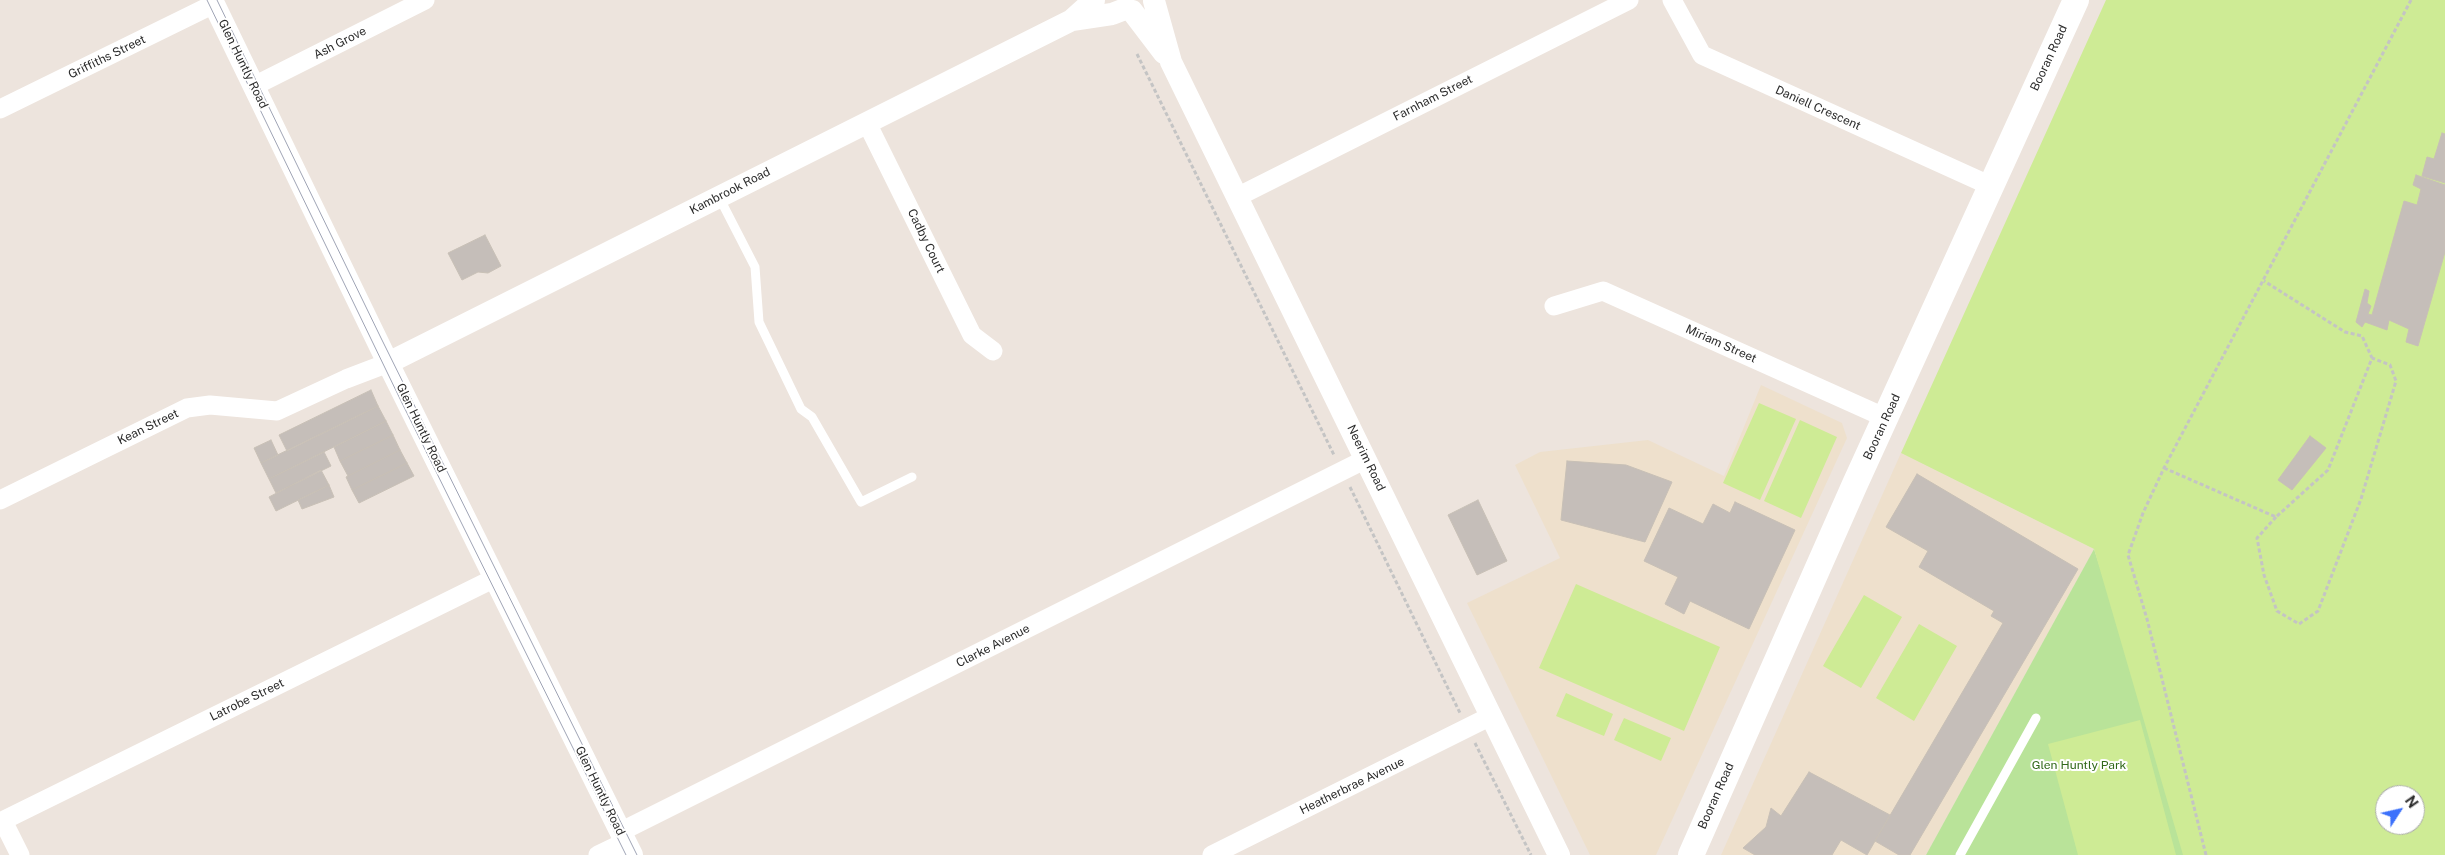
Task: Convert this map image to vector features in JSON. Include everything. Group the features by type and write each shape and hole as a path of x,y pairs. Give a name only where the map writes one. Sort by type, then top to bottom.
{"main road":[{"name":"Booran Road","path":"1690,855 2076,0"}],"street":[{"name":"Ash Grove","path":"254,86 426,0"},
{"name":"Kambrook Road","path":"388,362 1072,20 1094,0"},
{"name":"Kambrook Road","path":"1072,20 1112,14 1124,7 1145,10 1154,0"},
{"name":"Neerim Road","path":"1154,0 1171,62 1559,855"},
{"name":"Farnham Street","path":"1237,197 1629,0"},
{"name":"Daniell Crescent","path":"1672,0 1702,55 1991,186"},
{"name":"Glen Huntly Road","path":"213,2 388,362 626,843"},
{"name":"Griffiths Street","path":"0,109 213,2"},
{"name":"Neerim Road","path":"1124,7 1171,62"},
{"name":"Cadby Court","path":"867,122 972,335 994,351"},
{"name":"Miriam Street","path":"1554,306 1603,291 1886,418"},
{"name":"Kean Street","path":"0,500 187,408 210,406 277,412 346,378 388,362"},
{"name":"Clarke Avenue","path":"598,855 626,843 1366,459"},
{"name":"Latrobe Street","path":"1,822 495,578"},
{"name":"Heatherbrae Avenue","path":"1212,855 1491,716"},
{"path":"1,822 20,855"}],"lane":[{"path":"719,197 755,267 758,322 801,409 812,417 861,502 912,477"},
{"path":"1960,855 2036,718"}],"path":[{"path":"2206,855 2147,619 2128,555 2143,513 2164,468 2411,0"},
{"path":"1133,45 1463,718"},
{"path":"2264,281 2345,332 2362,336 2372,358 2390,365 2396,381 2361,499 2318,611 2299,624 2277,611 2264,575 2257,538 2276,517 2328,470 2372,358"},
{"path":"2164,468 2276,517"},
{"path":"1473,739 1531,855"}],"shaded area":[{"path":"1761,385 1842,423 1847,438 1656,855 1590,855 1467,603 1560,558 1515,465 1540,452 1648,440 1724,476"},
{"path":"1901,453 2094,549 1926,855 1721,855"}],"green space":[{"path":"2106,0 2445,0 2445,855 2183,855 2094,549 1901,453"},
{"path":"1759,403 1796,419 1760,500 1723,483"},
{"path":"1800,420 1837,437 1801,518 1764,501"},
{"name":"Glen Huntly Park","path":"2094,549 2195,855 1926,855"},
{"path":"1576,584 1720,647 1684,731 1539,668"},
{"path":"1864,595 1902,617 1861,688 1823,666"},
{"path":"1919,624 1957,646 1914,721 1876,698"},
{"path":"1566,693 1613,714 1604,736 1556,716"},
{"path":"1624,718 1671,738 1661,761 1614,740"},
{"path":"2140,720 2176,855 2078,855 2048,744"}],"building":[{"path":"2442,133 2445,134 2445,183 2422,176 2427,157 2434,159"},
{"path":"2416,175 2445,185 2445,252 2418,346 2406,342 2409,329 2389,320 2387,330 2365,322 2362,327 2356,322 2365,289 2369,291 2367,303 2371,306 2368,314 2372,315 2404,201 2417,205 2421,189 2413,185"},
{"path":"485,235 501,266 488,273 478,272 462,280 448,253"},
{"path":"371,390 378,406 287,451 279,435"},
{"path":"378,406 386,421 269,479 261,463"},
{"path":"386,421 393,435 340,461 334,447"},
{"path":"393,435 400,450 348,476 340,461"},
{"path":"2310,436 2326,448 2292,490 2278,480"},
{"path":"271,440 278,455 261,463 254,448"},
{"path":"400,450 407,463 352,490 346,477"},
{"path":"324,452 331,466 276,493 269,479"},
{"path":"1567,461 1626,465 1672,482 1645,542 1561,520"},
{"path":"407,463 414,476 359,503 352,490"},
{"path":"321,470 329,485 276,511 269,497"},
{"path":"1917,474 2078,569 1910,855 1899,855 1875,841 2003,623 1991,616 1994,611 1919,567 1928,551 1886,527"},
{"path":"329,485 334,497 302,509 298,500"},
{"path":"1478,500 1507,561 1477,575 1448,515"},
{"path":"1735,502 1795,530 1749,629 1690,601 1684,614 1665,604 1678,577 1644,561 1669,508 1703,524 1713,504 1730,513"},
{"path":"1809,772 1890,815 1867,855 1841,840 1832,855 1755,855 1743,848 1766,827 1771,808 1781,816"}],"tram line":[{"path":"207,0 402,403 626,855"},
{"path":"217,0 381,338 637,855"}]}
